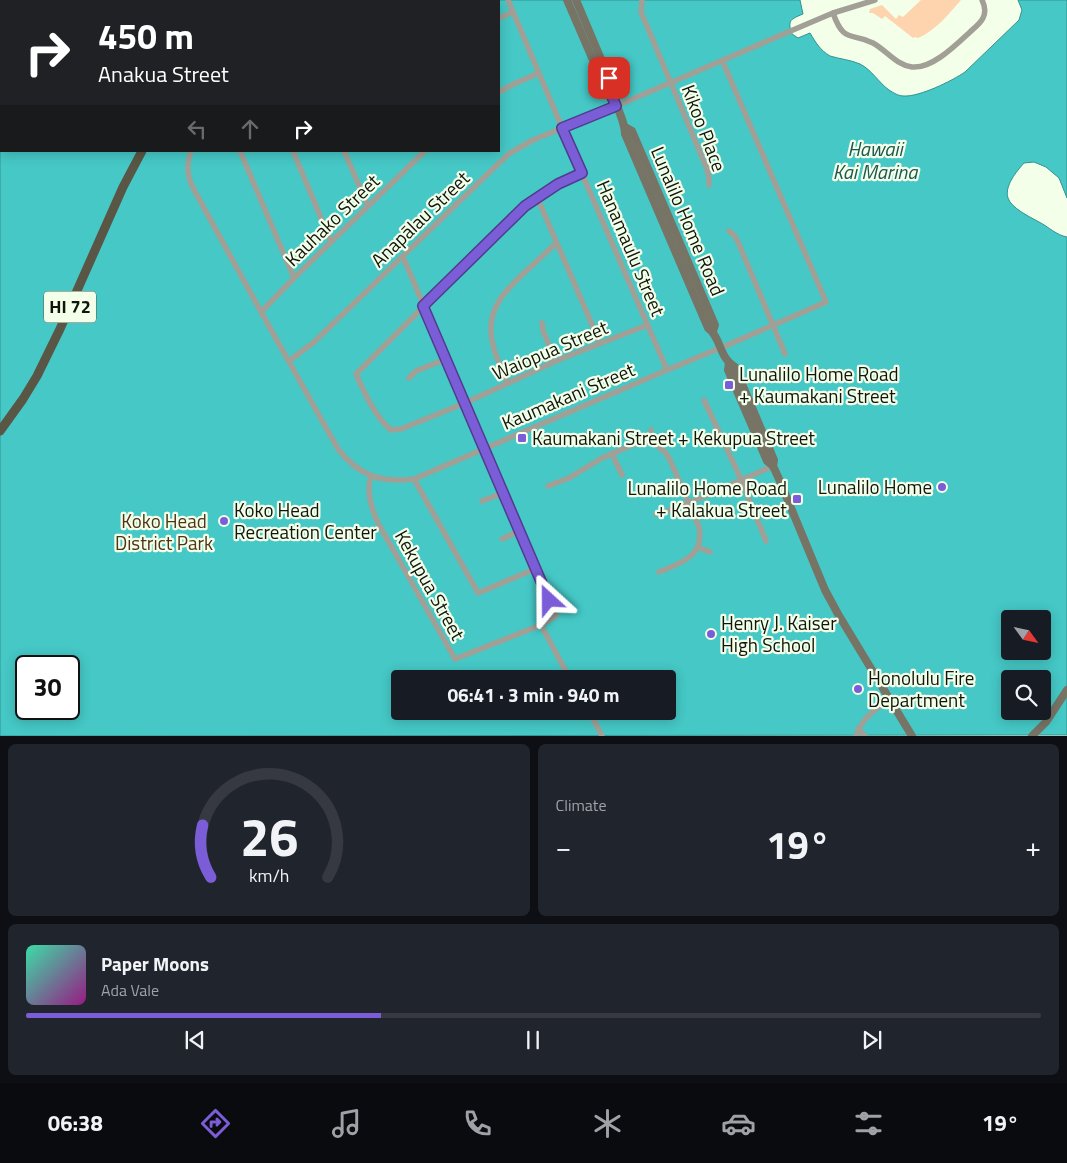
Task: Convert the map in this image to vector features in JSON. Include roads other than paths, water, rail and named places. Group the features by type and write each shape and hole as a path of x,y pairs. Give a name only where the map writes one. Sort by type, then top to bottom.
{"main road":[{"name":"Lunalilo Home Road","path":"567,0 602,81 607,85 625,127 632,131 714,325 713,331 728,363 728,370 767,461 773,466 829,598 912,736"},
{"name":"Lunalilo Home Road","path":"576,0 609,78 607,85"},
{"name":"HI 72","path":"0,431 37,376 123,187 141,152"},
{"path":"1032,736 1046,722 1067,690"}],"street":[{"name":"Hanamaulu Street","path":"508,0 667,370"},
{"name":"Kikoo Place","path":"642,0 641,12 707,169 709,185"},
{"name":"Anapālau Street","path":"289,361 314,342 510,153 533,140 793,30 834,13 876,0"},
{"path":"834,13 838,25 844,33 872,43 905,65 917,67 936,60 980,23 985,12 982,0"},
{"path":"500,18 513,12"},
{"name":"Kaumakani Street","path":"191,152 187,170 190,182 338,449 358,468 371,476 393,481 414,479 774,326 826,302 722,60"},
{"path":"500,91 539,73"},
{"path":"240,152 294,278"},
{"path":"293,152 331,242"},
{"path":"344,152 368,206"},
{"name":"Kauhako Street","path":"261,312 424,152"},
{"path":"423,306 525,206 558,184 582,173"},
{"path":"537,197 600,344"},
{"path":"729,231 738,242 785,354"},
{"path":"508,384 492,343 493,314 498,301 504,293 556,243"},
{"path":"403,257 556,616 541,625 565,670"},
{"name":"Waiopua Street","path":"423,306 356,374 384,424 391,430 400,429 465,403 556,361 647,325"},
{"path":"542,323 543,331 556,361"},
{"path":"409,378 416,371 446,359"},
{"path":"704,400 766,541"},
{"path":"648,442 651,430"},
{"path":"548,486 568,478 594,462 637,443 648,442 659,447 668,456 700,527 698,547 694,553 688,559 659,572"},
{"path":"612,454 622,475"},
{"path":"656,514 741,481 773,466"},
{"name":"Kekupua Street","path":"371,476 368,484 370,498 378,523 455,660 541,625"},
{"path":"414,479 478,593 535,568"},
{"path":"482,501 503,493"},
{"path":"502,539 520,531"},
{"path":"698,547 710,552"},
{"path":"865,736 857,732 869,715 890,700"},
{"path":"593,720 602,736"}],"water":[{"name":"Hawaii Kai Marina","path":"500,0 800,0 803,14 791,21 792,34 798,38 810,33 818,46 830,56 860,64 889,90 898,95 910,96 944,84 965,72 1019,20 1022,10 1018,0 1067,0 1067,198 1059,178 1046,167 1034,162 1024,163 1021,166 1009,184 1007,193 1010,202 1017,209 1056,233 1067,237 1067,735 0,736 0,152 500,152"}],"place":[{"name":"Lunalilo Home Road + Kaumakani Street","path":"729,385"},
{"name":"Kaumakani Street + Kekupua Street","path":"522,438"},
{"name":"Lunalilo Home","path":"942,487"},
{"name":"Lunalilo Home Road + Kalakua Street","path":"797,499"},
{"name":"Koko Head Recreation Center","path":"224,521"},
{"name":"Henry J. Kaiser High School","path":"711,634"},
{"name":"Honolulu Fire Department","path":"858,689"}],"park label":[{"name":"Koko Head District Park","path":"164,532"}]}
